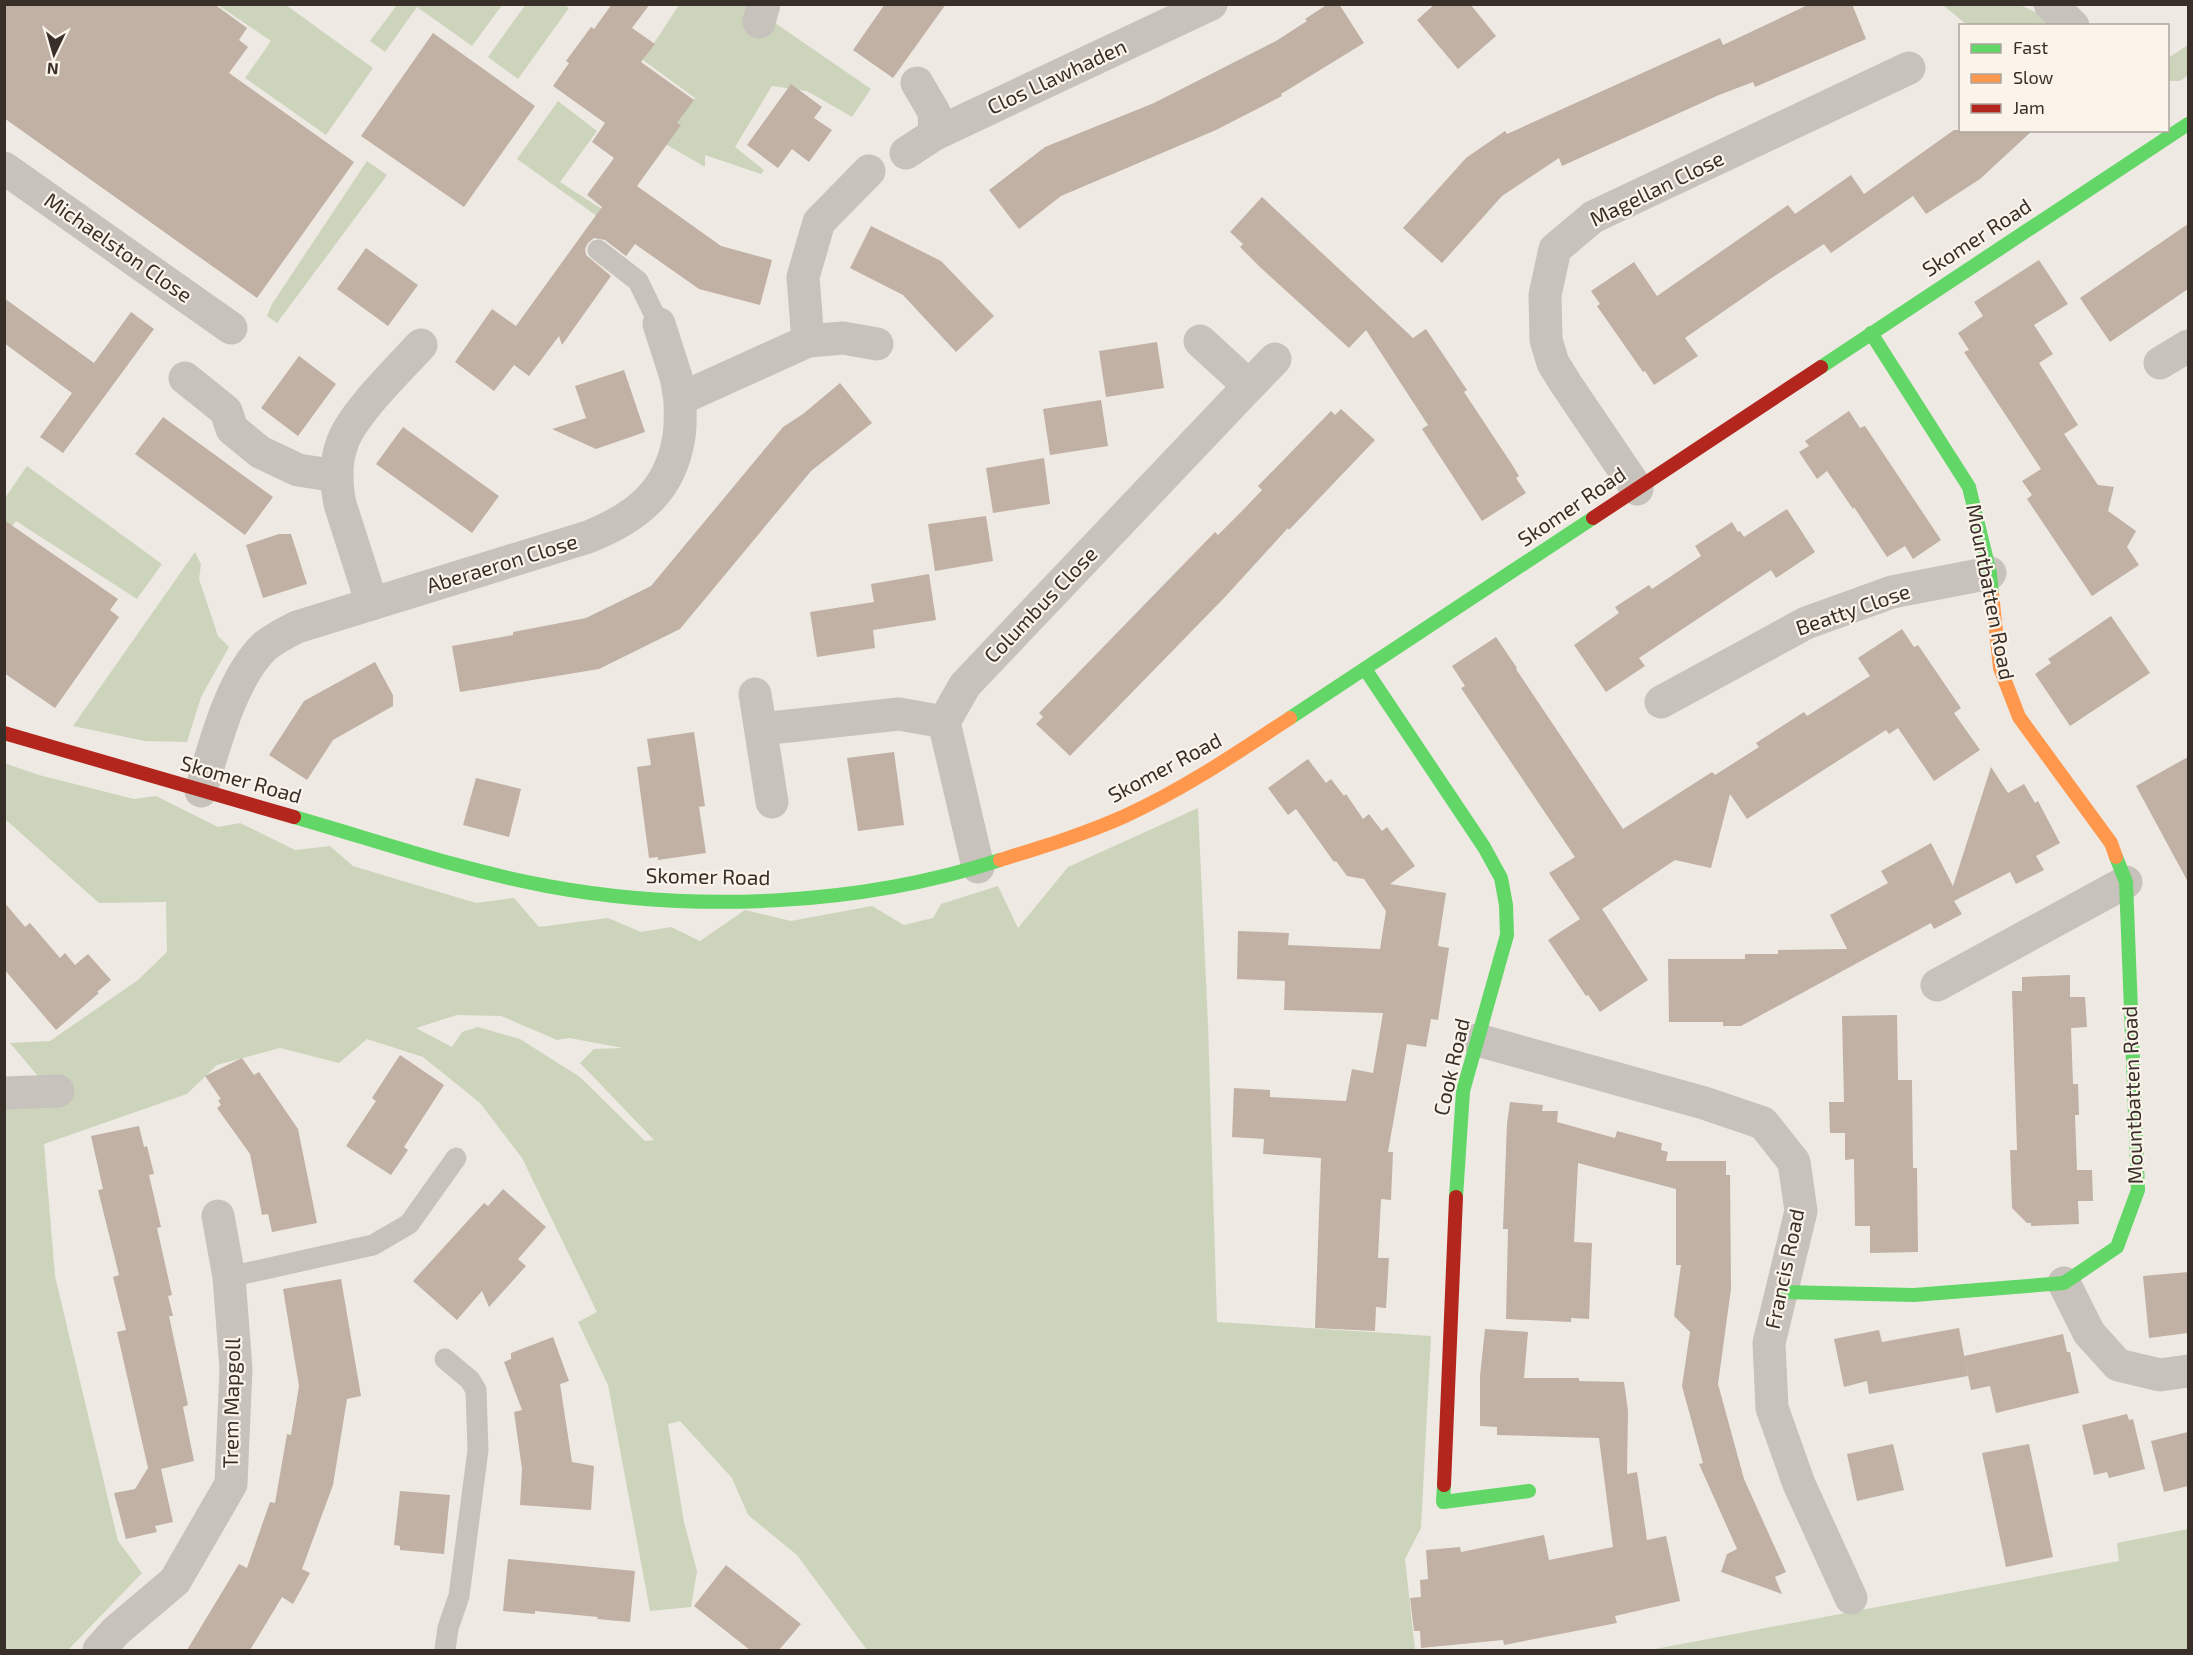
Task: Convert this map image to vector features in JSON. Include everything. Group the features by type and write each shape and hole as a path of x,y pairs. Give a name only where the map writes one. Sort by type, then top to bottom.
{"street":[{"name":"Clos Llawhaden","path":"906,153 935,134 1211,4"},
{"path":"2050,4 2071,24"},
{"name":"Magellan Close","path":"1637,489 1553,363 1546,340 1544,315 1545,295 1555,249 1593,217 1909,68"},
{"path":"917,84 934,112 935,134"},
{"name":"Skomer Road","path":"2169,132 2188,124"},
{"name":"Skomer Road","path":"4,733 470,868 574,891 711,902 813,897 918,882 978,867 1021,855 1088,831 1145,806 1236,754 1871,333 2156,137"},
{"name":"Michaelston Close","path":"4,168 231,328"},
{"path":"808,341 803,277 819,222 869,171"},
{"name":"Aberaeron Close","path":"201,791 234,694 263,648 276,638 297,627 588,537 615,526 636,513 666,477 680,435 680,399 676,377 659,324"},
{"name":"Mountbatten Road","path":"1871,333 1969,488 1990,573 2000,668 2019,717 2111,843 2126,882 2138,1190 2116,1247 2064,1283"},
{"path":"680,399 808,341 843,338 877,344"},
{"path":"1200,341 1249,386"},
{"path":"372,604 336,489 338,459 342,441 352,424 384,384 421,345"},
{"path":"2160,363 2188,346"},
{"name":"Columbus Close","path":"944,722 965,685 1275,359"},
{"path":"185,378 226,411 232,429 260,452 298,470 337,476"},
{"name":"Beatty Close","path":"1661,702 1806,623 1892,592 1990,573"},
{"name":"Cook Road","path":"1365,669 1484,847 1501,878 1506,905 1506,934 1464,1091 1460,1115 1443,1502 1529,1491"},
{"path":"755,694 772,802"},
{"path":"761,729 899,714 944,722 978,867"},
{"path":"1936,985 2126,882"},
{"name":"Francis Road","path":"1478,1040 1704,1103 1763,1124 1794,1162 1801,1211 1770,1343 1772,1408 1799,1484 1851,1598"},
{"path":"4,1093 58,1091"},
{"name":"Trem Mapgoll","path":"99,1650 116,1631 175,1581 231,1484 236,1369 229,1276 218,1216"},
{"path":"1782,1292 1914,1295 2064,1283 2090,1333 2118,1365 2160,1375 2188,1371"}],"lane":[{"path":"598,250 638,281 659,324"},
{"path":"229,1276 373,1245 409,1224 456,1158"},
{"path":"445,1359 470,1380 476,1389 478,1450 459,1596 448,1628 445,1650"}],"green space":[{"path":"526,4 564,5 569,8 518,79 488,57"},
{"path":"218,5 286,5 373,68 326,135 245,78 271,41"},
{"path":"397,5 502,5 472,46 417,7 385,52 370,41"},
{"path":"679,5 749,5 871,89 852,117 807,91 772,86 735,147 764,170 761,174 705,155 705,167 662,142 695,98 643,60"},
{"path":"1943,5 2020,5 2056,24 1966,24"},
{"path":"2188,45 2188,75 2180,81 2169,81 2169,57"},
{"path":"558,101 597,131 560,182 614,217 608,224 517,159"},
{"path":"367,161 387,175 277,323 267,316 272,304"},
{"path":"27,466 162,564 137,599 16,521 5,536 5,498"},
{"path":"195,552 201,564 199,579 218,636 229,647 201,697 187,742 145,741 73,726"},
{"path":"4,763 39,775 134,799 156,796 218,827 240,823 295,850 330,846 353,866 476,903 514,898 539,927 608,918 641,932 671,927 700,941 745,910 791,921 872,906 904,925 933,918 941,904 998,886 1018,928 1068,867 1198,808 1208,1024 1217,1322 1431,1336 1421,1528 1405,1559 1415,1650 867,1650 797,1555 748,1515 732,1478 680,1421 668,1424 684,1522 697,1571 691,1607 650,1611 608,1385 578,1322 597,1312 522,1158 480,1103 423,1057 367,1039 339,1063 280,1048 217,1065 187,1094 44,1144 55,1276 118,1541 142,1573 68,1650 5,1650 5,1094 48,1088 10,1043 50,1041 138,980 167,952 166,902 99,903 5,819","holes":["457,1015 501,1016 557,1040 569,1038 623,1048 594,1049 580,1063 654,1140 645,1141 580,1077 520,1039 478,1027 462,1032 452,1047 416,1028"]},
{"path":"2188,1529 2188,1650 1650,1650 2119,1561 2117,1543"}],"building":[{"path":"4,4 214,4 247,28 239,40 248,47 229,73 354,162 257,298 4,118"},
{"path":"612,4 650,4 632,28 655,44 641,62 694,100 677,123 681,125 637,186 721,246 772,260 760,305 699,289 635,244 626,256 605,240 594,238 585,249 586,255 611,276 562,345 559,336 529,376 514,365 494,391 455,362 492,309 516,326 602,207 587,195 614,158 592,142 605,123 553,86 569,63 566,61 591,27 594,29"},
{"path":"885,4 946,4 893,78 853,50"},
{"path":"1328,4 1339,4 1364,43 1281,94 1282,96 1216,130 1061,196 1019,229 989,190 1045,147 1154,103 1276,41"},
{"path":"1435,4 1470,4 1496,36 1458,69 1417,20"},
{"path":"1810,4 1852,4 1866,39 1755,87 1753,82 1719,95 1562,166 1559,158 1502,196 1442,263 1403,228 1466,158 1505,131 1507,134 1720,38 1723,45"},
{"path":"433,33 535,106 464,207 361,136"},
{"path":"791,84 822,107 814,118 832,130 809,162 792,149 778,168 747,145"},
{"path":"1954,130 1959,130 1959,132 2031,132 1980,179 1926,214 1913,196 1831,253 1824,244 1776,275 1685,338 1698,356 1654,385 1597,306 1600,304 1591,291 1634,262 1657,296 1788,205 1795,214 1851,175 1864,194"},
{"path":"1262,197 1413,338 1426,329 1467,390 1464,392 1519,476 1516,478 1526,493 1482,521 1422,429 1428,425 1366,330 1349,348 1240,247 1243,244 1230,232"},
{"path":"2188,224 2188,289 2110,342 2080,298"},
{"path":"871,226 941,261 994,316 956,352 903,295 850,268"},
{"path":"366,248 418,285 388,326 337,289"},
{"path":"2039,260 2068,304 2034,325 2053,354 2039,363 2078,425 2064,434 2098,485 2114,487 2108,511 2136,531 2127,547 2139,565 2092,596 2027,499 2032,495 2022,481 2041,469 1964,352 1969,350 1958,333 1983,316 1974,302"},
{"path":"4,298 94,363 131,312 154,329 63,453 40,437 72,393 4,343"},
{"path":"1157,342 1164,388 1106,397 1099,351"},
{"path":"299,356 336,384 298,436 261,408"},
{"path":"624,370 645,432 596,449 552,429 586,418 575,386"},
{"path":"840,383 872,423 811,471 680,629 599,669 460,692 452,646 586,618 651,586 783,427 803,414"},
{"path":"1101,400 1108,446 1050,455 1043,409"},
{"path":"1341,409 1375,440 1070,756 1036,724 1043,717 1039,713 1215,532 1218,535 1243,510 1262,490 1258,486 1331,411 1335,415"},
{"path":"1849,411 1860,428 1865,426 1941,540 1913,559 1905,546 1887,557 1827,471 1817,479 1799,452 1809,446 1805,441"},
{"path":"163,417 273,497 245,535 135,454"},
{"path":"403,427 499,496 472,533 376,464"},
{"path":"1044,458 1050,504 993,513 986,468"},
{"path":"1787,509 1815,552 1776,578 1771,570 1639,658 1645,666 1606,692 1574,645 1619,613 1615,607 1649,585 1652,589 1701,556 1695,546 1732,522 1744,537"},
{"path":"986,516 993,561 935,571 928,524"},
{"path":"4,520 118,599 110,610 119,617 55,708 4,673"},
{"path":"279,534 291,534 307,584 263,598 246,545"},
{"path":"929,574 936,620 873,630 875,648 817,657 810,612 874,602 871,584"},
{"path":"2111,616 2150,673 2070,726 2035,674 2051,663 2048,659"},
{"path":"1902,629 1914,647 1918,645 1961,708 1954,713 1980,750 1934,781 1898,728 1889,734 1886,730 1747,819 1730,794 1711,868 1675,860 1602,909 1648,980 1600,1012 1588,995 1586,996 1548,940 1580,919 1549,873 1575,857 1461,688 1465,686 1452,666 1496,637 1623,829 1712,772 1715,775 1759,747 1756,743 1804,712 1807,716 1870,676 1858,658"},
{"path":"375,662 393,695 393,706 333,740 307,780 269,755 304,701"},
{"path":"694,732 705,806 699,807 706,853 658,860 658,857 649,858 637,767 651,765 647,739"},
{"path":"894,752 904,825 858,831 847,758"},
{"path":"2188,757 2188,882 2136,786"},
{"path":"1308,759 1326,783 1331,779 1344,796 1346,794 1363,819 1369,814 1382,831 1387,827 1415,866 1390,884 1446,893 1438,946 1449,948 1438,1020 1431,1019 1426,1047 1407,1044 1388,1152 1393,1152 1391,1200 1381,1199 1378,1258 1389,1258 1386,1308 1376,1307 1375,1331 1315,1328 1321,1158 1263,1154 1264,1139 1232,1137 1234,1088 1270,1090 1270,1097 1346,1101 1352,1069 1373,1073 1383,1013 1284,1010 1285,981 1237,979 1238,931 1289,933 1288,945 1380,949 1386,911 1364,879 1347,876 1336,861 1334,862 1296,809 1288,815 1268,788"},
{"path":"1991,767 2008,793 2024,784 2035,803 2038,801 2060,843 2036,856 2044,870 2016,884 2010,872 1954,901 1962,914 1934,929 1931,923 1741,1026 1723,1026 1723,1022 1669,1022 1668,959 1745,959 1745,954 1778,954 1778,950 1847,949 1830,915 1888,883 1881,871 1931,843 1953,886"},
{"path":"476,778 521,789 509,837 463,825"},
{"path":"4,902 25,927 30,923 60,958 65,953 75,965 88,954 111,980 56,1030 4,969"},
{"path":"2070,975 2070,997 2085,997 2087,1027 2071,1028 2073,1084 2078,1084 2079,1115 2075,1115 2077,1170 2092,1170 2093,1201 2078,1201 2079,1224 2031,1226 2031,1223 2027,1223 2012,1208 2010,1150 2017,1150 2012,991 2022,991 2022,977"},
{"path":"1897,1015 1898,1080 1912,1080 1913,1168 1917,1168 1918,1252 1870,1253 1870,1226 1855,1226 1854,1159 1845,1160 1845,1133 1830,1133 1829,1102 1844,1102 1842,1016"},
{"path":"400,1055 444,1085 404,1147 408,1150 391,1175 346,1146 376,1101 372,1098"},
{"path":"242,1058 254,1075 259,1072 298,1129 317,1223 272,1232 268,1214 262,1215 250,1154 217,1108 221,1105 218,1100 221,1099 205,1076"},
{"path":"1510,1102 1543,1105 1542,1111 1558,1111 1557,1122 1615,1138 1617,1131 1662,1143 1661,1150 1668,1152 1666,1161 1726,1161 1726,1175 1730,1175 1731,1289 1718,1384 1744,1479 1786,1572 1775,1577 1782,1594 1721,1572 1727,1554 1737,1549 1699,1464 1703,1463 1682,1386 1690,1332 1674,1316 1681,1265 1676,1265 1676,1189 1578,1163 1574,1242 1592,1243 1589,1319 1571,1318 1571,1322 1506,1319 1508,1229 1503,1229"},
{"path":"139,1126 154,1174 149,1175 161,1227 157,1228 172,1295 168,1296 173,1316 169,1316 188,1405 183,1407 194,1461 161,1469 173,1522 155,1526 157,1532 126,1539 114,1493 135,1489 148,1468 117,1332 126,1330 113,1277 119,1275 98,1190 103,1189 91,1136"},
{"path":"503,1189 546,1227 518,1259 526,1266 489,1307 482,1291 457,1320 413,1281 484,1203 488,1206"},
{"path":"2188,1272 2188,1333 2149,1338 2143,1276"},
{"path":"341,1279 361,1396 347,1399 333,1485 302,1569 310,1573 293,1604 282,1597 250,1650 187,1650 239,1564 247,1568 270,1502 275,1503 287,1434 291,1435 299,1386 283,1289"},
{"path":"1959,1328 1968,1376 1869,1394 1867,1381 1844,1387 1834,1339 1879,1330 1882,1342"},
{"path":"1485,1329 1528,1332 1524,1378 1579,1378 1579,1381 1624,1382 1628,1411 1627,1474 1637,1472 1647,1540 1666,1536 1680,1601 1615,1616 1617,1623 1504,1645 1503,1640 1421,1648 1420,1631 1414,1631 1410,1598 1421,1597 1420,1580 1428,1579 1426,1550 1460,1547 1461,1552 1544,1535 1549,1560 1613,1547 1599,1438 1497,1435 1497,1427 1480,1426 1480,1376"},
{"path":"2063,1334 2067,1352 2070,1352 2079,1393 1996,1413 1990,1386 1971,1390 1964,1356"},
{"path":"553,1337 569,1381 560,1384 572,1462 594,1466 591,1510 520,1505 522,1469 514,1412 522,1410 504,1362 511,1359 511,1353"},
{"path":"2127,1414 2129,1420 2133,1419 2145,1469 2109,1478 2107,1472 2094,1475 2082,1425"},
{"path":"2188,1432 2188,1486 2164,1492 2151,1441"},
{"path":"1893,1444 1904,1490 1857,1501 1847,1454"},
{"path":"2029,1444 2053,1557 2006,1567 1982,1453"},
{"path":"400,1491 450,1495 444,1554 400,1550 400,1546 394,1545"},
{"path":"508,1559 635,1571 630,1622 535,1611 535,1614 503,1611"},
{"path":"726,1565 801,1624 779,1650 750,1650 694,1606"}],"traffic: fast":[{"path":"1821,367 2188,124"},
{"path":"1871,333 1969,487 1990,573 1992,594"},
{"path":"1290,718 1593,518"},
{"path":"1365,669 1484,847 1501,878 1506,905 1507,935 1463,1091 1456,1197"},
{"path":"294,817 451,863 515,879 603,895 660,900 717,902 833,896 946,875 1000,860"},
{"path":"1782,1292 1914,1295 2064,1283 2117,1247 2138,1190 2126,882 2116,857"},
{"path":"1444,1485 1443,1502 1529,1491"}],"traffic: slow":[{"path":"1992,594 2000,668 2019,717 2111,843 2116,857"},
{"path":"1000,860 1063,840 1125,816 1210,770 1290,718"}],"traffic: jam":[{"path":"1593,518 1821,367"},
{"path":"4,733 294,817"},
{"path":"1444,1485 1456,1197"}]}
